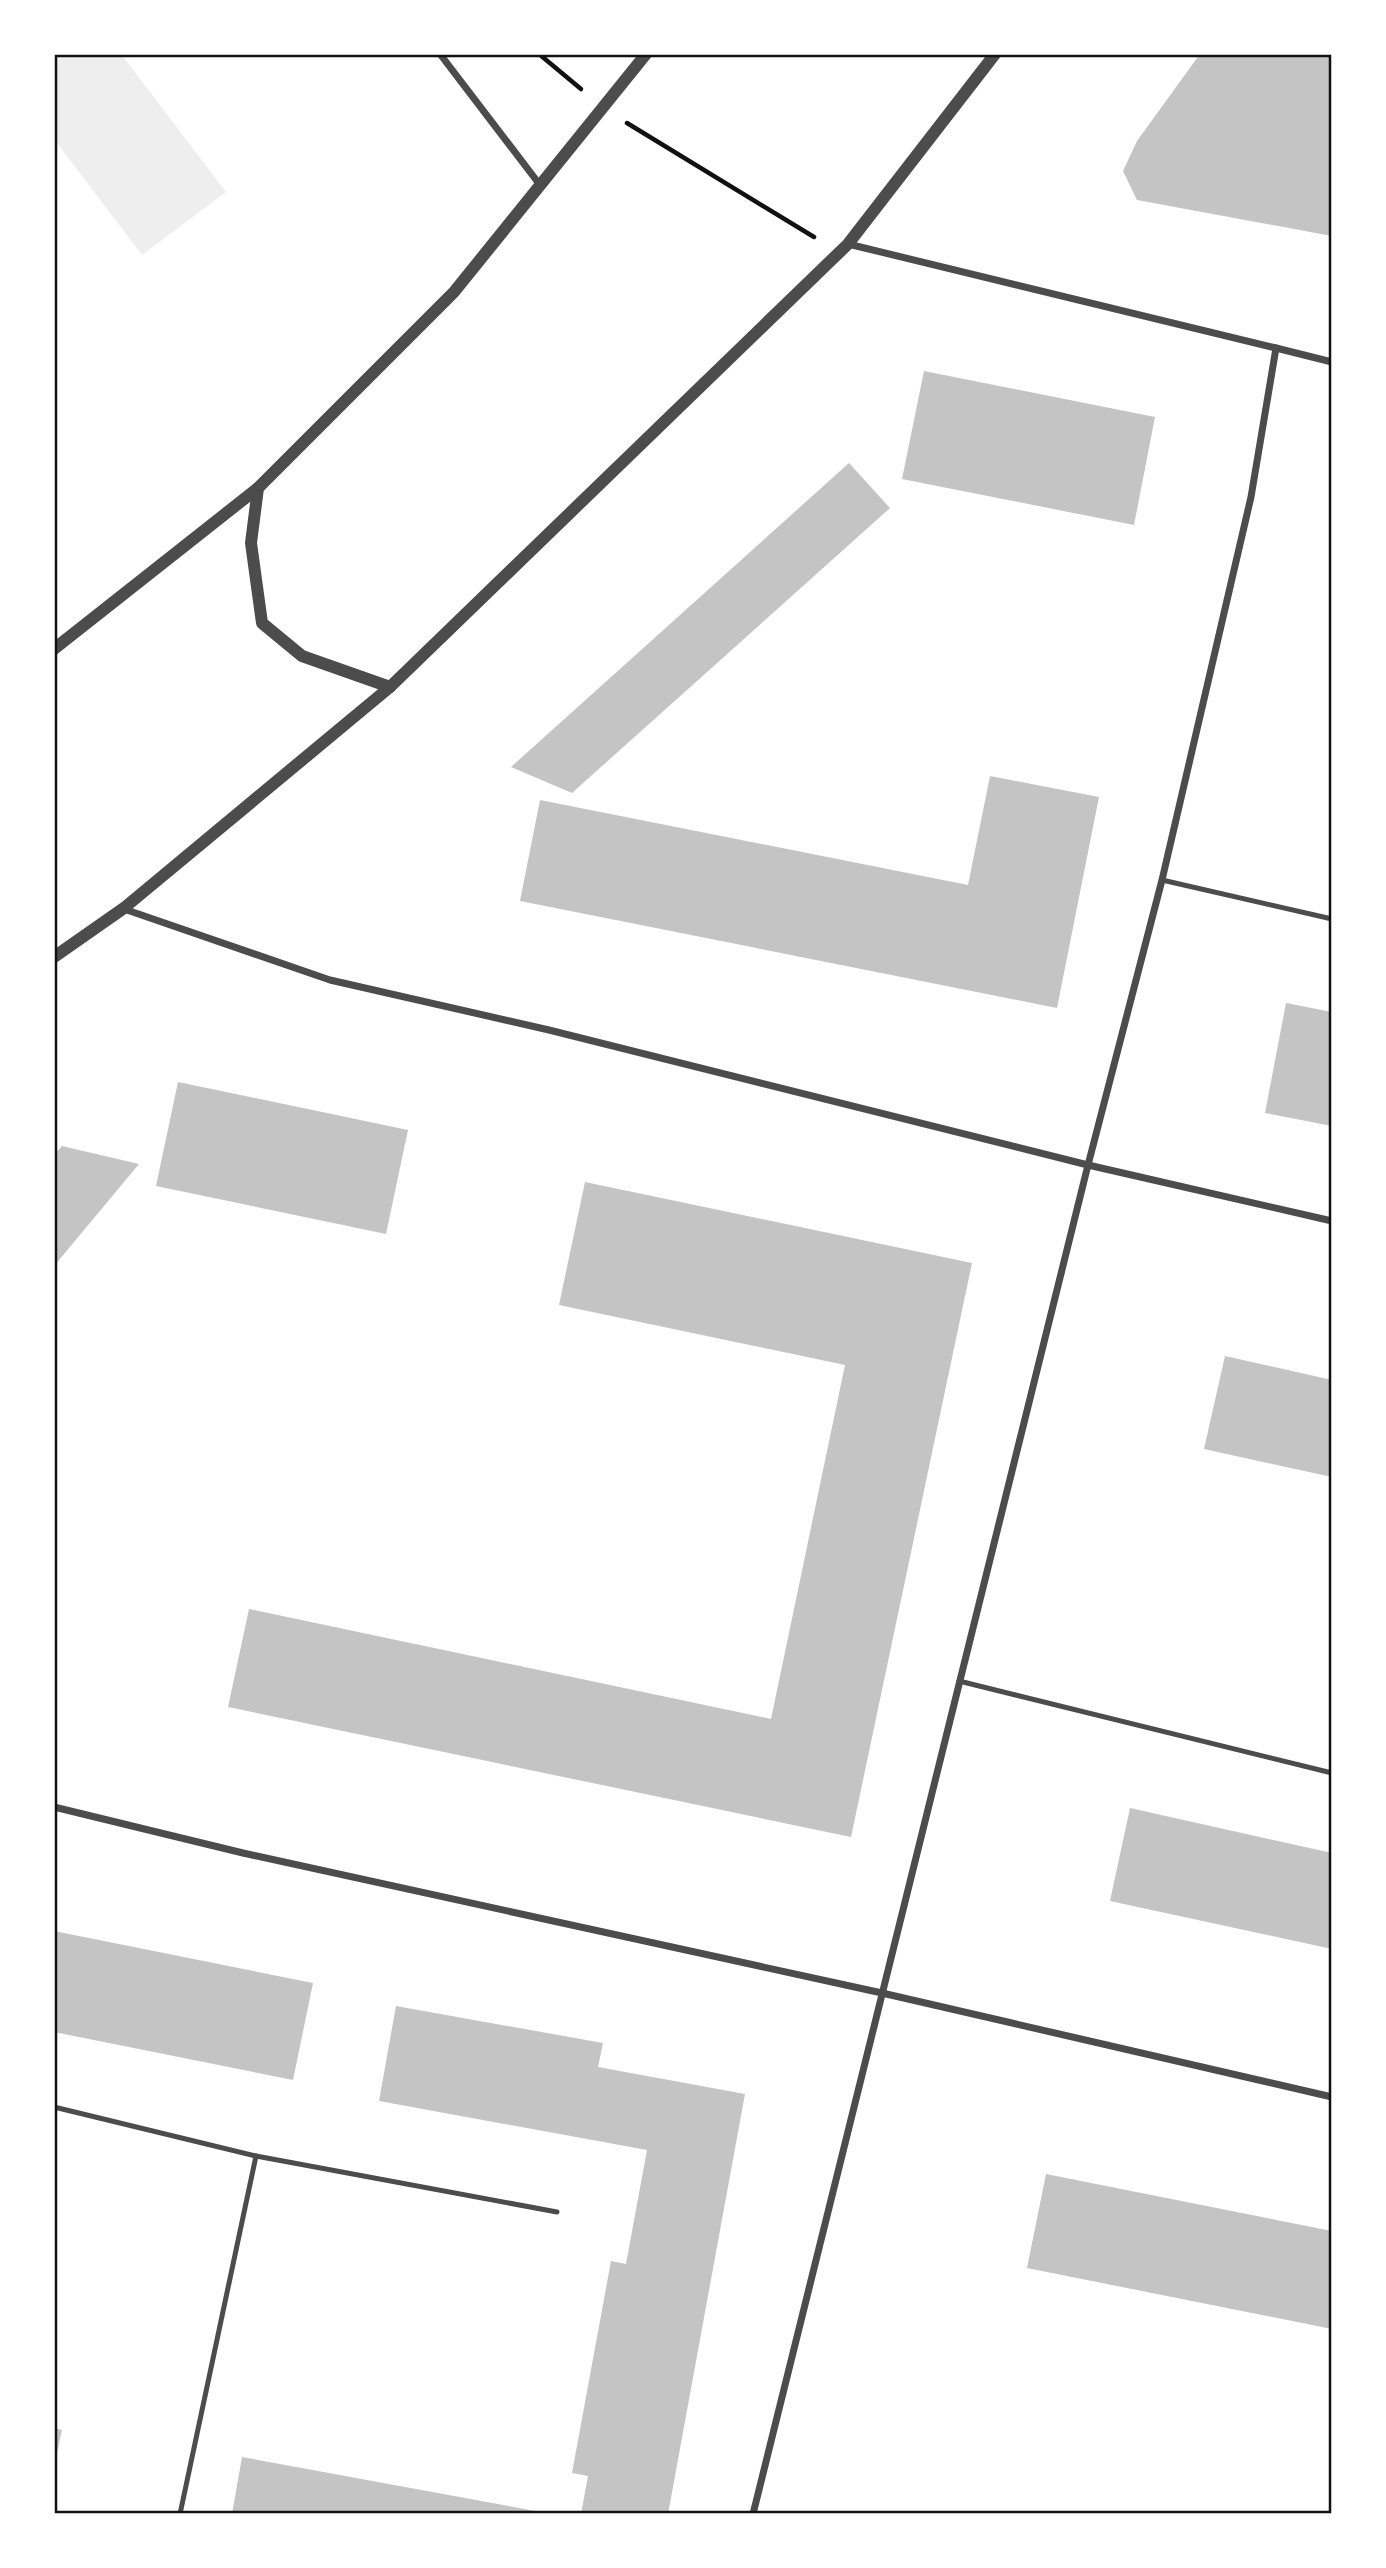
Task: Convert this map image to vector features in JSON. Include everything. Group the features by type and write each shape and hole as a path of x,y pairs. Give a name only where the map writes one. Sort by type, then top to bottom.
{"street":[{"path":"440,54 540,185"},
{"path":"54,649 258,488 454,292 646,54"},
{"path":"54,957 124,908 390,687 843,248 995,54"},
{"path":"843,248 1332,362"},
{"path":"753,2514 1088,1165 1162,880 1251,497 1276,348"},
{"path":"258,488 251,543 262,623 302,656 390,687"},
{"path":"124,908 330,980 549,1030 1088,1165 1332,1220"},
{"path":"54,1807 243,1853 882,1993 1332,2097"}],"lane":[{"path":"1162,880 1332,919"},
{"path":"959,1681 1332,1773"},
{"path":"54,2107 256,2156 557,2212"},
{"path":"180,2514 256,2156"}],"path":[{"path":"539,54 603,108 843,248"}],"shaded area":[{"path":"54,54 121,54 226,192 142,255 54,139"}],"building":[{"path":"1200,54 1332,54 1332,236 1137,200 1123,171 1137,141"},
{"path":"924,371 1155,417 1134,525 902,479"},
{"path":"849,463 890,508 572,793 511,767"},
{"path":"990,776 1099,797 1057,1008 520,901 540,800 968,885"},
{"path":"1286,1003 1332,1012 1332,1126 1265,1113"},
{"path":"178,1082 408,1130 386,1234 156,1186"},
{"path":"62,1146 139,1164 54,1266 54,1155"},
{"path":"585,1182 972,1263 851,1837 228,1707 249,1609 771,1719 845,1365 559,1305"},
{"path":"1225,1356 1332,1380 1332,1477 1204,1449"},
{"path":"1130,1808 1332,1853 1332,1949 1110,1901"},
{"path":"54,1931 313,1983 293,2080 54,2032"},
{"path":"396,2006 603,2043 598,2067 745,2094 668,2514 581,2514 588,2476 572,2473 611,2261 626,2264 647,2150 379,2101"},
{"path":"1046,2174 1332,2231 1332,2329 1027,2268"},
{"path":"54,2428 62,2430 55,2463 54,2463"},
{"path":"242,2457 541,2512 541,2514 232,2514"}]}
